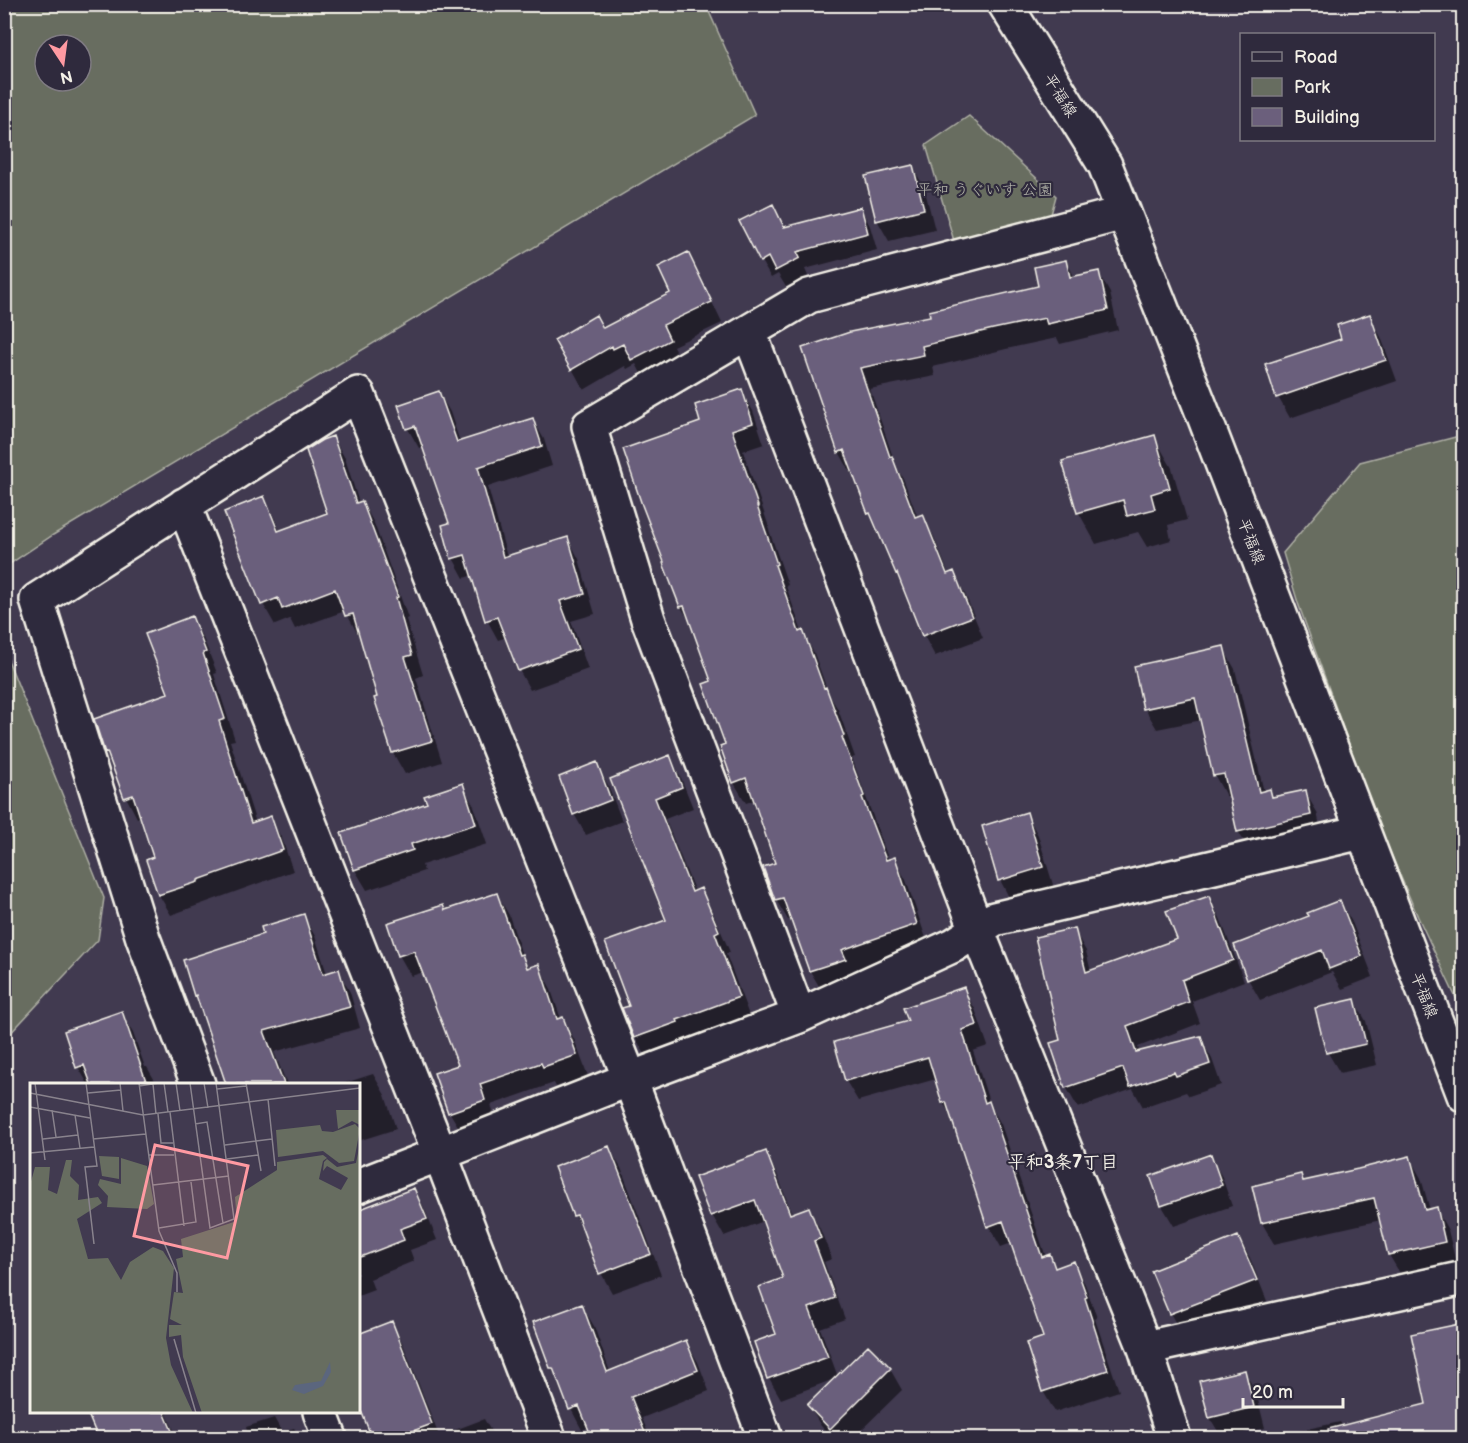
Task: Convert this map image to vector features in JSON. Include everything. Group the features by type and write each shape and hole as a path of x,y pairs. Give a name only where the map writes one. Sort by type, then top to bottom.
{"street":[{"name":"平福線","path":"1005,4 1105,165 1464,1095"},
{"path":"799,1016 648,619 589,426 808,296 1124,213"},
{"path":"749,332 977,930 1145,1348 1174,1438"},
{"path":"198,1083 143,939 37,600 358,394 630,1079 765,1438"},
{"path":"184,505 440,1154 549,1438"},
{"path":"360,1185 630,1079 799,1016 954,945 993,919 1362,832"},
{"path":"1145,1348 1464,1278"},
{"path":"320,1413 330,1438"}],"green space":[{"path":"5,4 706,5 755,115 53,535 5,567"},
{"name":"平和 うぐいす 公園","path":"969,116 1056,196 1050,218 954,241 926,145"},
{"path":"1464,435 1463,1013 1376,819 1298,603 1283,553 1360,462"},
{"path":"4,650 104,898 98,940 5,1039"}],"building":[{"path":"913,165 924,209 876,221 865,176"},
{"path":"773,204 784,227 861,207 868,233 797,252 800,258 775,271 768,257 760,262 739,221"},
{"path":"688,252 712,302 663,325 670,340 631,360 623,344 613,349 612,346 571,370 554,340 596,315 603,328 670,293 658,267"},
{"path":"1066,260 1070,277 1099,271 1108,310 1047,324 1045,318 993,329 922,346 924,355 860,368 890,457 892,456 915,517 923,514 947,574 954,571 972,617 922,636 897,573 870,513 868,514 844,450 838,453 802,348 850,332 930,316 929,311 1038,286 1034,267"},
{"path":"1370,314 1386,360 1276,398 1265,364 1341,339 1337,325"},
{"path":"742,389 753,423 732,430 777,564 775,565 799,632 803,630 824,688 826,687 864,796 862,797 886,860 895,857 917,924 842,950 846,959 809,971 783,898 775,900 763,867 775,863 746,778 733,783 720,746 725,744 703,684 711,681 684,606 680,607 663,563 623,449 700,422 695,405"},
{"path":"439,391 457,442 533,418 542,446 478,467 503,557 568,537 585,594 560,601 578,649 518,671 497,617 485,621 465,555 451,559 442,525 449,523 415,426 406,429 398,405"},
{"path":"1155,435 1170,488 1151,494 1155,509 1127,516 1123,500 1077,513 1062,461"},
{"path":"333,436 356,503 362,501 398,597 396,598 412,655 405,657 432,741 392,753 374,698 377,697 353,614 345,616 335,589 282,609 278,598 261,605 224,512 264,496 278,531 327,513 306,450"},
{"path":"192,616 206,652 203,653 225,719 219,721 251,823 271,816 283,850 158,895 146,860 153,857 133,795 124,798 94,719 168,693 145,634"},
{"path":"1224,646 1259,792 1270,789 1272,797 1306,790 1311,815 1237,832 1224,774 1213,776 1195,698 1143,709 1134,666"},
{"path":"670,755 682,787 655,798 692,892 701,888 719,931 715,933 739,997 634,1038 622,1008 629,1006 605,942 666,920 610,779"},
{"path":"597,762 611,800 573,815 559,777"},
{"path":"463,783 476,824 411,844 413,850 354,870 341,833 427,803 424,796"},
{"path":"1027,812 1043,867 998,881 982,826"},
{"path":"497,893 519,955 522,954 527,968 539,964 557,1019 563,1017 577,1055 543,1067 541,1063 480,1084 485,1100 448,1113 434,1073 458,1065 414,951 398,956 387,923 443,905 445,910"},
{"path":"1209,896 1233,960 1182,980 1189,1002 1127,1026 1136,1052 1201,1036 1210,1064 1176,1076 1174,1072 1130,1087 1123,1068 1065,1088 1050,1043 1060,1040 1035,937 1075,928 1086,972 1177,939 1166,911"},
{"path":"1340,900 1362,956 1329,969 1322,950 1247,980 1234,945 1309,916 1307,913"},
{"path":"304,914 323,974 339,969 350,1007 264,1031 284,1083 226,1083 183,960 263,934 261,927"},
{"path":"964,987 977,1025 962,1030 985,1103 989,1101 1042,1257 1050,1254 1055,1268 1074,1261 1108,1370 1042,1392 1026,1343 1043,1337 1003,1221 987,1227 946,1102 942,1103 928,1057 845,1081 834,1042 908,1021 903,1008"},
{"path":"1355,999 1366,1044 1326,1053 1315,1008"},
{"path":"122,1011 147,1083 91,1083 84,1065 76,1068 64,1031"},
{"path":"609,1146 651,1254 599,1274 577,1215 573,1216 554,1167"},
{"path":"766,1151 790,1214 809,1207 821,1238 814,1241 835,1298 809,1308 828,1357 767,1379 754,1342 776,1334 759,1287 783,1278 755,1200 710,1216 695,1177"},
{"path":"1211,1154 1222,1185 1161,1206 1150,1176"},
{"path":"1410,1156 1425,1210 1437,1207 1445,1242 1388,1255 1374,1198 1261,1223 1252,1186 1301,1174 1303,1181"},
{"path":"414,1188 427,1219 400,1229 404,1240 360,1257 360,1209"},
{"path":"1238,1236 1257,1280 1169,1314 1151,1271"},
{"path":"582,1304 607,1372 686,1340 698,1370 631,1397 647,1438 592,1438 579,1406 569,1410 533,1322"},
{"path":"392,1321 432,1424 394,1438 372,1438 360,1408 360,1333"},
{"path":"1464,1323 1464,1438 1329,1438 1328,1429 1426,1404 1411,1334"},
{"path":"868,1345 891,1368 830,1429 807,1405"},
{"path":"1245,1370 1254,1407 1209,1418 1199,1381"},
{"path":"87,1413 164,1413 175,1438 98,1438"}],"district":[{"name":"平和3条7丁目","path":"1063,1162"}]}
